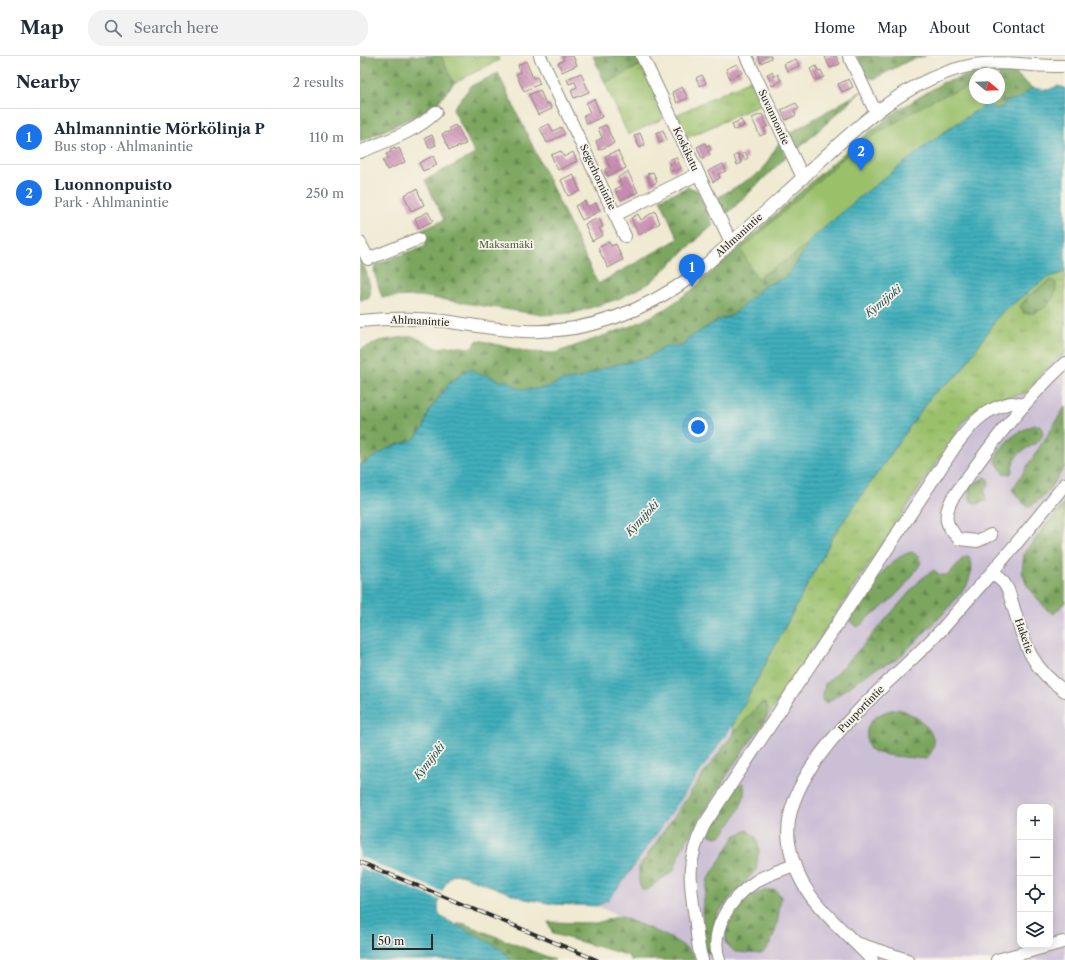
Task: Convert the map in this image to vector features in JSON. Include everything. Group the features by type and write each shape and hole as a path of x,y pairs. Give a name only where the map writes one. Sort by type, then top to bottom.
{"street":[{"name":"Segerhornintie","path":"540,56 615,215 698,174"},
{"name":"Koskikatu","path":"642,56 731,242"},
{"name":"Suvannontie","path":"746,56 803,178"},
{"path":"849,56 876,114"},
{"name":"Ahlmanintie","path":"360,321 387,319 426,320 523,331 553,331 582,327 625,315 662,297 694,275 876,114 900,96 946,72 974,65 1065,66"},
{"path":"360,152 412,128 436,112"},
{"path":"615,215 625,236"},
{"path":"360,243 368,259 418,239"},
{"path":"991,535 977,541 960,539 949,527 946,514 952,499 1022,406 1065,362"},
{"path":"702,960 690,880 692,854 696,840 704,825 956,445 972,424 988,410 1010,403 1019,404 1022,406"},
{"name":"Puuportintie","path":"872,960 816,905 794,865 789,842 789,819 798,792 813,765 832,740 862,707 935,637 993,573 1065,484"},
{"name":"Haketie","path":"993,573 1004,583 1008,590 1032,659 1039,670 1051,682 1065,691"},
{"path":"719,960 717,954 718,932 723,916 736,897 755,881 794,865"},
{"path":"998,960 1020,952 1063,942"},
{"path":"856,943 884,954 907,960"}],"shaded area":[{"path":"1065,272 1065,960 701,960 682,945 597,906 609,899 733,727"}],"green space":[{"path":"360,56 441,56 454,83 434,107 360,142"},
{"path":"441,56 497,56 499,60 454,83"},
{"path":"593,56 636,56 641,65 605,83"},
{"path":"857,56 926,56 910,60 874,79 867,77"},
{"path":"641,65 665,118 628,135 605,83"},
{"path":"1005,72 1014,72 1032,88 1018,99 1006,101 1005,103"},
{"name":"Maksamäki","path":"498,73 598,284 678,239 660,199 688,187 697,190 713,225 650,283 618,299 574,313 542,315 420,296 382,297 374,272 375,265 426,245 422,230 444,220 425,180 475,154 453,109 471,86"},
{"path":"969,75 969,104 986,104 811,239 797,263 786,277 764,286 733,315 717,321 687,339 683,346 667,346 648,357 607,367 580,378 561,381 549,387 529,390 517,388 508,381 498,381 489,375 480,375 474,370 467,370 449,384 429,411 423,429 413,440 390,447 360,466 360,350 379,341 412,336 437,348 453,346 470,348 478,340 528,352 555,353 634,325 665,309 692,290 860,139 897,111 942,83"},
{"path":"752,79 762,104 687,138 676,115"},
{"path":"969,86 969,104 986,104 941,134 860,197 793,256 757,278 741,250 858,145 933,100"},
{"path":"862,91 796,151 788,134"},
{"path":"988,104 1004,104 1002,108 994,109"},
{"path":"780,141 786,157 725,216 715,199 761,172"},
{"path":"360,257 370,285 370,295 368,299 360,300"},
{"path":"1065,272 1065,353 1046,369 1026,393 995,400 978,407 965,419 764,722 768,708 761,703 734,733 733,725 835,533 933,394 960,373 1000,314 1045,279"},
{"path":"1051,280 1056,282 1056,289 1051,301 1036,312 1024,313 1020,306 1028,296"},
{"path":"1065,407 1065,467 1045,495 1028,508 1012,490"},
{"path":"1034,425 1041,425 1043,432 1042,437 1039,441 1019,454 1014,461 1011,474 1003,473 995,460 998,453 1006,442 1016,434"},
{"path":"985,477 988,479 989,485 985,489 986,501 978,504 972,502 969,497 970,487 973,482 977,482"},
{"path":"1065,502 1065,602 1054,614 1046,609 1026,584 1022,571 1024,553"},
{"path":"912,552 918,556 921,563 910,579 892,599 861,625 856,627 849,620 876,580 885,570 903,555"},
{"path":"969,556 972,570 967,585 946,611 898,659 873,670 827,703 822,701 825,684 856,653 921,579 934,570 940,575 948,575 962,559"},
{"path":"761,703 766,704 768,708 764,722 734,764 682,848 674,870 647,890 643,890 639,882 639,867 704,773 734,733"},
{"path":"898,709 914,716 928,728 934,743 932,751 926,759 881,754 871,750 868,747 867,732 871,721 880,714"},
{"path":"743,783 744,796 735,817 723,835 716,837 710,835 709,831 737,786"},
{"path":"747,830 756,837 759,850 756,870 731,897 717,915 711,936 712,951 709,954 705,951 702,909 708,879 735,836"},
{"path":"766,890 776,890 781,897 776,927 772,940 762,954 735,952 726,943 726,930 734,912 751,896"},
{"path":"620,916 674,940 692,953 696,960 631,960 627,955 553,934 548,922 596,923"},
{"path":"462,923 555,960 512,960 502,949 455,925"}],"water":[{"name":"Kymijoki","path":"1058,86 1065,88 1065,272 1045,279 1000,314 960,373 933,394 835,533 733,725 609,899 597,906 554,904 525,899 455,874 447,881 441,893 438,906 440,916 497,946 512,960 360,960 360,466 390,447 413,440 423,429 429,411 449,384 467,370 474,370 480,375 489,375 498,381 508,381 517,388 529,390 549,387 561,381 580,378 607,367 648,357 667,346 683,346 687,339 717,321 733,315 764,286 786,277 797,263 811,239 860,197 941,134 986,104 989,104 994,109 1002,108 1006,101 1018,99 1032,88 1048,90"}],"pier":[{"path":"360,857 445,893 442,901 360,867"}],"building":[{"path":"562,56 573,56 577,65 562,72 558,63 564,60"},
{"path":"758,56 771,56 771,58 761,63"},
{"path":"836,56 840,64 830,68 825,57"},
{"path":"796,59 799,66 787,71 784,64"},
{"path":"526,61 533,78 537,77 540,84 524,91 516,74 520,72 518,65"},
{"path":"737,64 742,73 730,79 726,69"},
{"path":"816,66 819,72 821,70 824,77 815,80 810,69"},
{"path":"772,72 774,77 778,74 781,81 772,86 767,74"},
{"path":"581,73 589,92 574,98 571,90 577,87 575,82 569,84 567,79"},
{"path":"702,75 706,83 700,86 696,78"},
{"path":"849,79 853,87 842,92 838,84"},
{"path":"682,87 688,98 677,103 672,92"},
{"path":"540,90 546,104 549,103 552,109 538,115 529,95"},
{"path":"594,99 602,117 587,124 583,116 590,113 586,103"},
{"path":"796,103 799,109 794,111 796,115 786,120 781,110"},
{"path":"762,114 767,127 764,128 766,133 760,136 752,118"},
{"path":"741,120 744,126 734,130 732,124"},
{"path":"549,124 553,131 561,127 565,134 547,143 540,128"},
{"path":"455,125 457,128 458,127 466,144 449,150 442,134 451,131 449,128"},
{"path":"606,125 614,143 599,150 596,141 602,138 598,128"},
{"path":"663,130 667,140 660,143 656,133"},
{"path":"640,133 645,145 640,148 634,136"},
{"path":"432,135 436,145 429,148 425,138"},
{"path":"705,143 706,146 709,145 711,150 708,151 710,155 702,159 697,147"},
{"path":"395,148 396,150 399,148 405,162 387,170 383,160 388,158 386,154 391,152 390,150"},
{"path":"561,151 564,157 573,152 577,161 558,170 551,155"},
{"path":"618,151 626,168 608,176 605,169 610,167 605,156"},
{"path":"745,152 748,158 745,160 742,154"},
{"path":"738,154 742,163 737,165 734,156"},
{"path":"433,156 437,165 423,171 419,163"},
{"path":"676,157 681,168 674,172 673,170 671,171 669,167 671,165 669,160"},
{"path":"723,164 726,171 718,174 720,178 713,182 708,171"},
{"path":"628,172 638,192 621,200 615,189 622,186 618,177"},
{"path":"653,172 657,182 651,185 647,174"},
{"path":"573,174 580,191 568,196 561,180"},
{"path":"417,189 424,205 411,211 404,195"},
{"path":"585,201 587,207 596,203 600,211 582,220 575,206"},
{"path":"655,211 660,223 639,235 631,218 638,214 641,220"},
{"path":"428,212 433,221 419,228 415,218"},
{"path":"599,218 603,227 599,228 603,235 592,241 585,224"},
{"path":"609,242 611,246 616,244 623,260 608,268 598,248"}],"railway":[{"path":"360,862 597,960"}],"place":[{"name":"Luonnonpuisto","path":"861,171"},
{"name":"Ahlmannintie Mörkölinja P","path":"692,287"}]}
